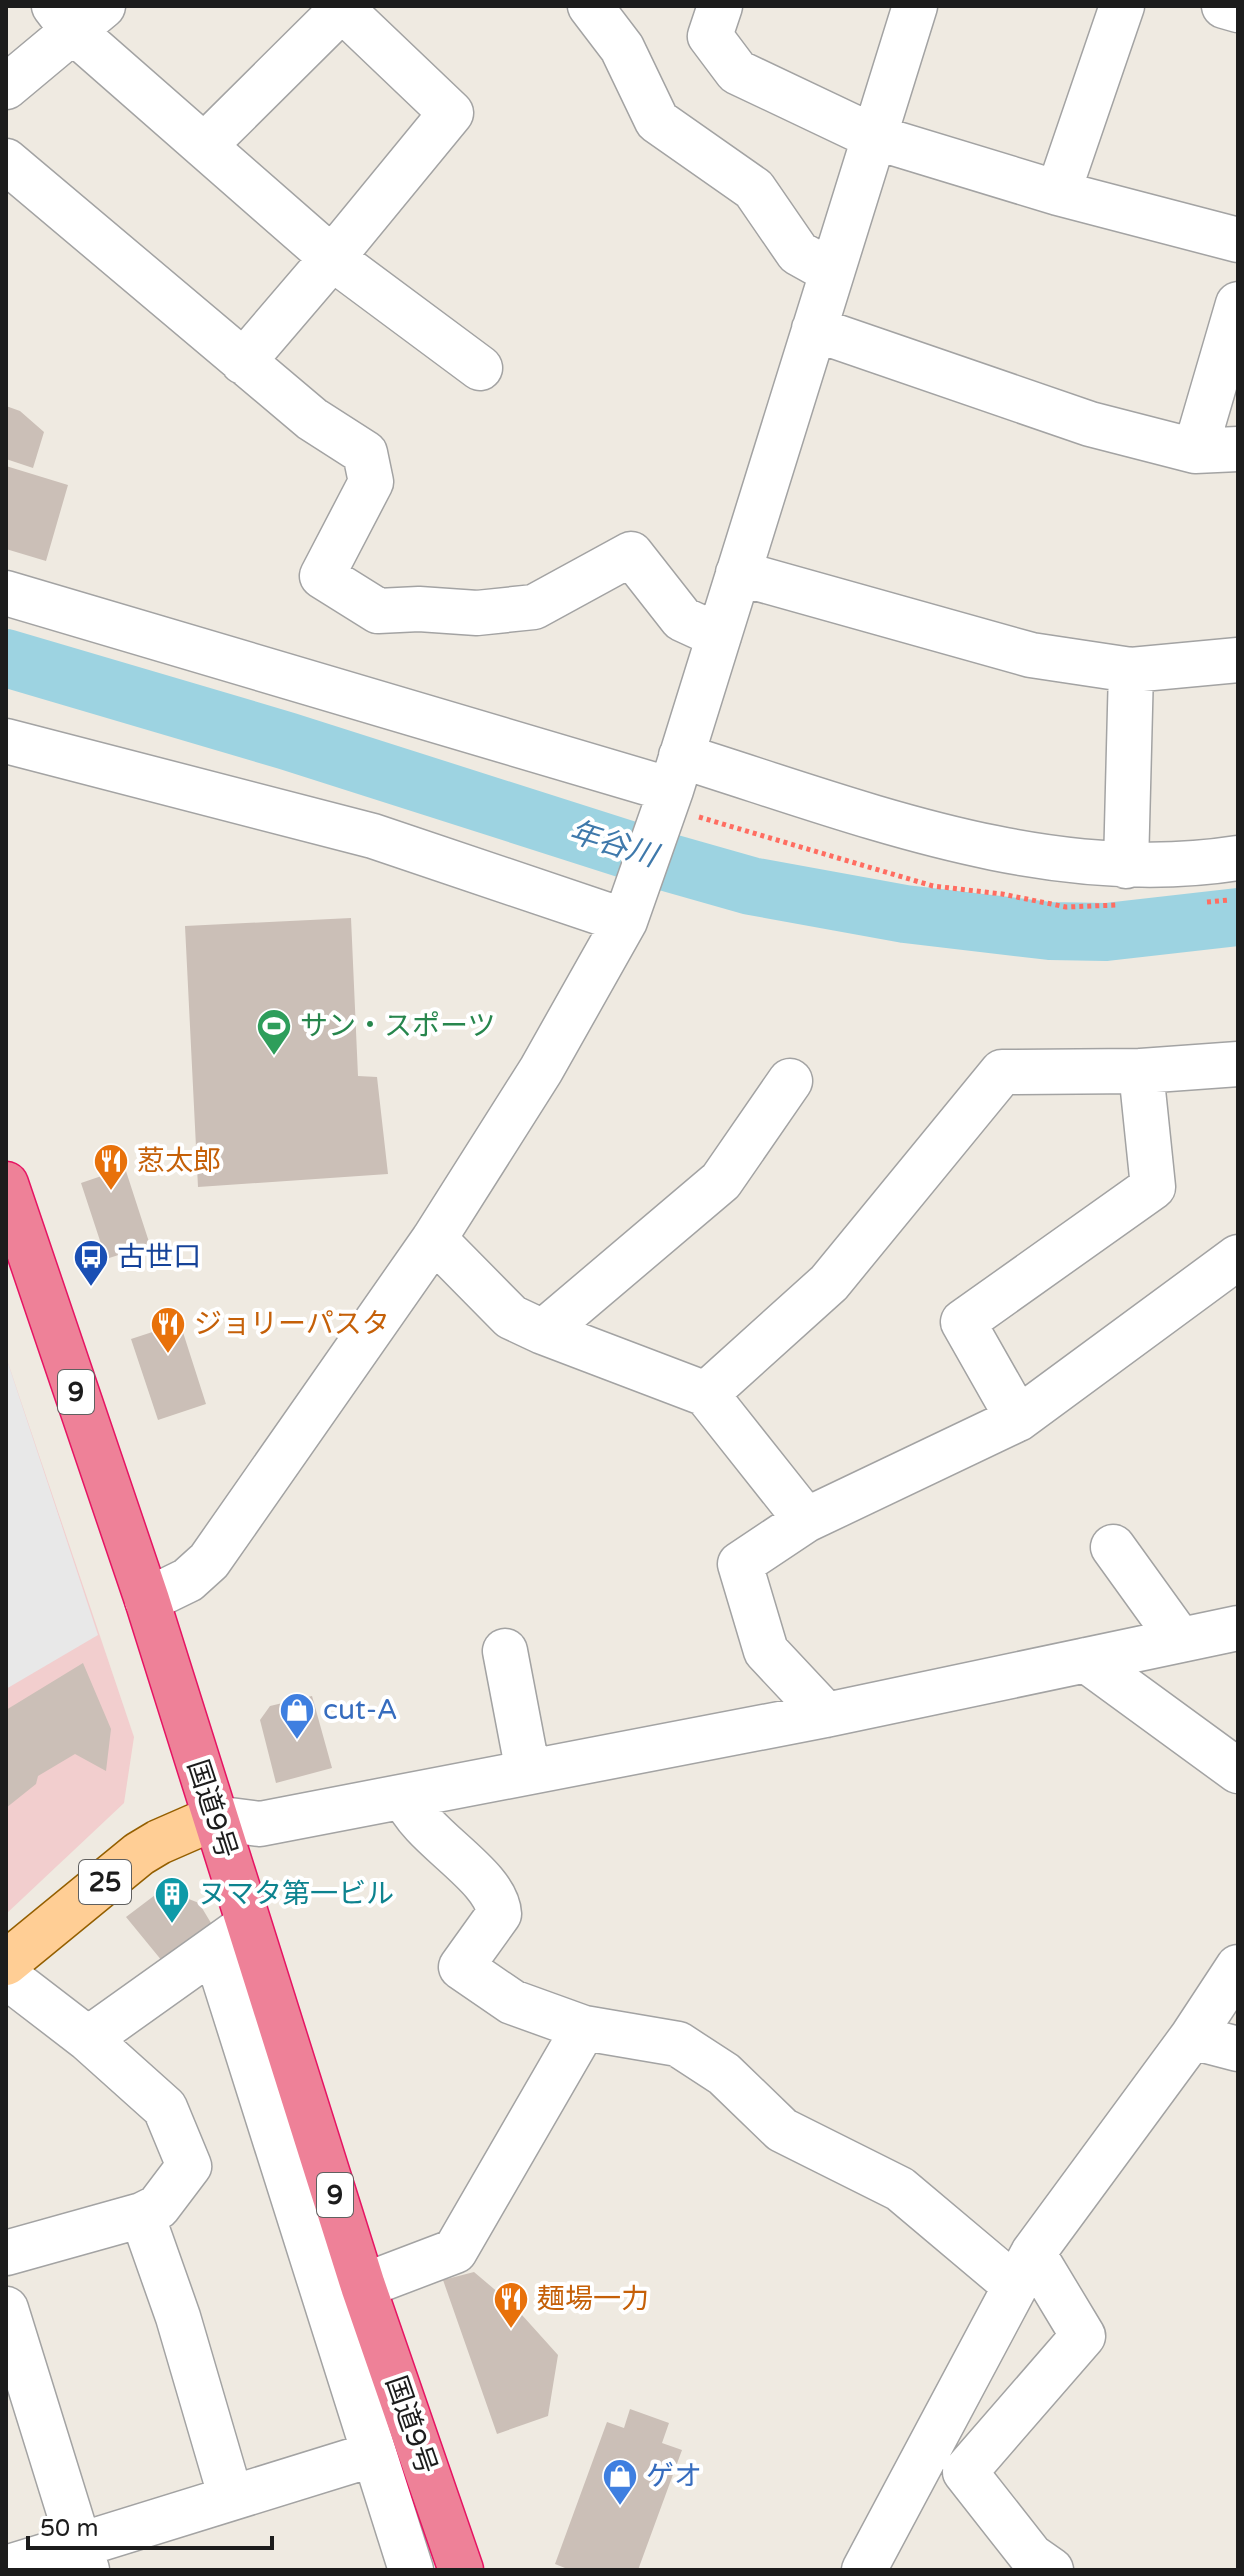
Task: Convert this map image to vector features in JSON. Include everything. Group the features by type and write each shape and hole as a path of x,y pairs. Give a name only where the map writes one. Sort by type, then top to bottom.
{"highway":[{"name":"国道9号","path":"6,1184 147,1600 363,2286 461,2570"}],"main road":[{"name":"25","path":"6,1963 139,1854 214,1818"}],"street":[{"path":"590,6 622,48 657,121 754,189 798,253 832,272"},
{"path":"720,6 710,36 737,72 874,137 1058,193 1238,240"},
{"path":"147,1600 188,1580 209,1561 434,1239 541,1070 628,911 719,636 915,6"},
{"path":"1058,193 1122,6"},
{"path":"1224,6 1238,10"},
{"path":"204,146 344,8 451,113 243,362"},
{"path":"6,87 77,14 204,146 332,258 480,368"},
{"path":"6,161 312,419 365,453 371,482 322,576 378,611 419,609 477,613 534,607 631,554 682,619 719,636"},
{"path":"1195,451 1238,304"},
{"path":"814,329 1090,424 1195,451 1238,449"},
{"path":"738,573 1031,655 1131,670 1238,660"},
{"path":"6,593 671,787 930,834 1013,853 1126,866 1238,858"},
{"path":"1126,866 1131,670"},
{"path":"6,741 373,836 628,911"},
{"path":"706,1394 829,1283 1002,1072 1141,1071 1238,1064"},
{"path":"1018,1419 963,1322 1153,1187 1141,1071"},
{"path":"543,1332 721,1181 790,1081"},
{"path":"434,1239 511,1317 706,1394 806,1520"},
{"path":"826,1715 766,1651 740,1564 806,1520 1018,1419 1238,1257"},
{"path":"1113,1547 1180,1640"},
{"path":"214,1818 260,1824 826,1715 1238,1628"},
{"path":"505,1651 528,1772"},
{"path":"1086,1660 1238,1771"},
{"path":"405,1797 410,1810 423,1827 475,1874 498,1904 499,1914 461,1967 512,2002 584,2028 678,2044 724,2074 782,2130 900,2189 1023,2269 1083,2336 965,2472 1031,2556 1051,2570"},
{"path":"88,2039 249,1923"},
{"path":"215,1950 411,2570"},
{"path":"864,2570 1023,2269 1192,2037 1238,1967"},
{"path":"6,1976 88,2039 165,2108 189,2166 158,2207 142,2215 6,2253"},
{"path":"363,2286 455,2251 584,2028"},
{"path":"1192,2037 1238,2049"},
{"path":"142,2215 178,2317 231,2498"},
{"path":"6,2309 83,2557"},
{"path":"6,2568 83,2557 231,2498 374,2454"}],"shaded area":[{"path":"6,1357 134,1737 124,1803 6,1914"},
{"path":"6,1357 98,1635 6,1689"}],"building":[{"path":"6,406 20,411 44,432 33,468 6,459"},
{"path":"6,466 68,485 46,561 6,549"},
{"path":"351,918 358,1076 377,1077 388,1174 198,1187 185,926"},
{"path":"125,1168 150,1245 106,1259 81,1183"},
{"path":"180,1323 206,1404 158,1420 131,1339"},
{"path":"83,1663 111,1729 106,1771 75,1754 38,1776 36,1784 6,1808 6,1710"},
{"path":"312,1696 332,1768 276,1783 260,1720 270,1706"},
{"name":"ヌマタ第一ビル","path":"163,1889 199,1903 217,1933 167,1967 126,1917"},
{"path":"474,2272 513,2305 558,2355 548,2416 497,2434 443,2280"},
{"path":"630,2409 669,2423 662,2443 682,2450 638,2570 570,2570 555,2564 607,2422 624,2428"}],"waterway":[{"name":"年谷川","path":"6,658 287,741 751,886 905,914 1050,931 1106,932 1238,917"}],"place":[{"name":"サン・スポーツ","path":"274,1057"},
{"name":"荵太郎","path":"111,1192"},
{"name":"古世口","path":"91,1288"},
{"name":"ジョリーパスタ","path":"168,1355"},
{"name":"cut-A","path":"297,1741"},
{"name":"ヌマタ第一ビル","path":"172,1925"},
{"name":"麺場一力","path":"511,2330"},
{"name":"ゲオ","path":"620,2507"}]}
